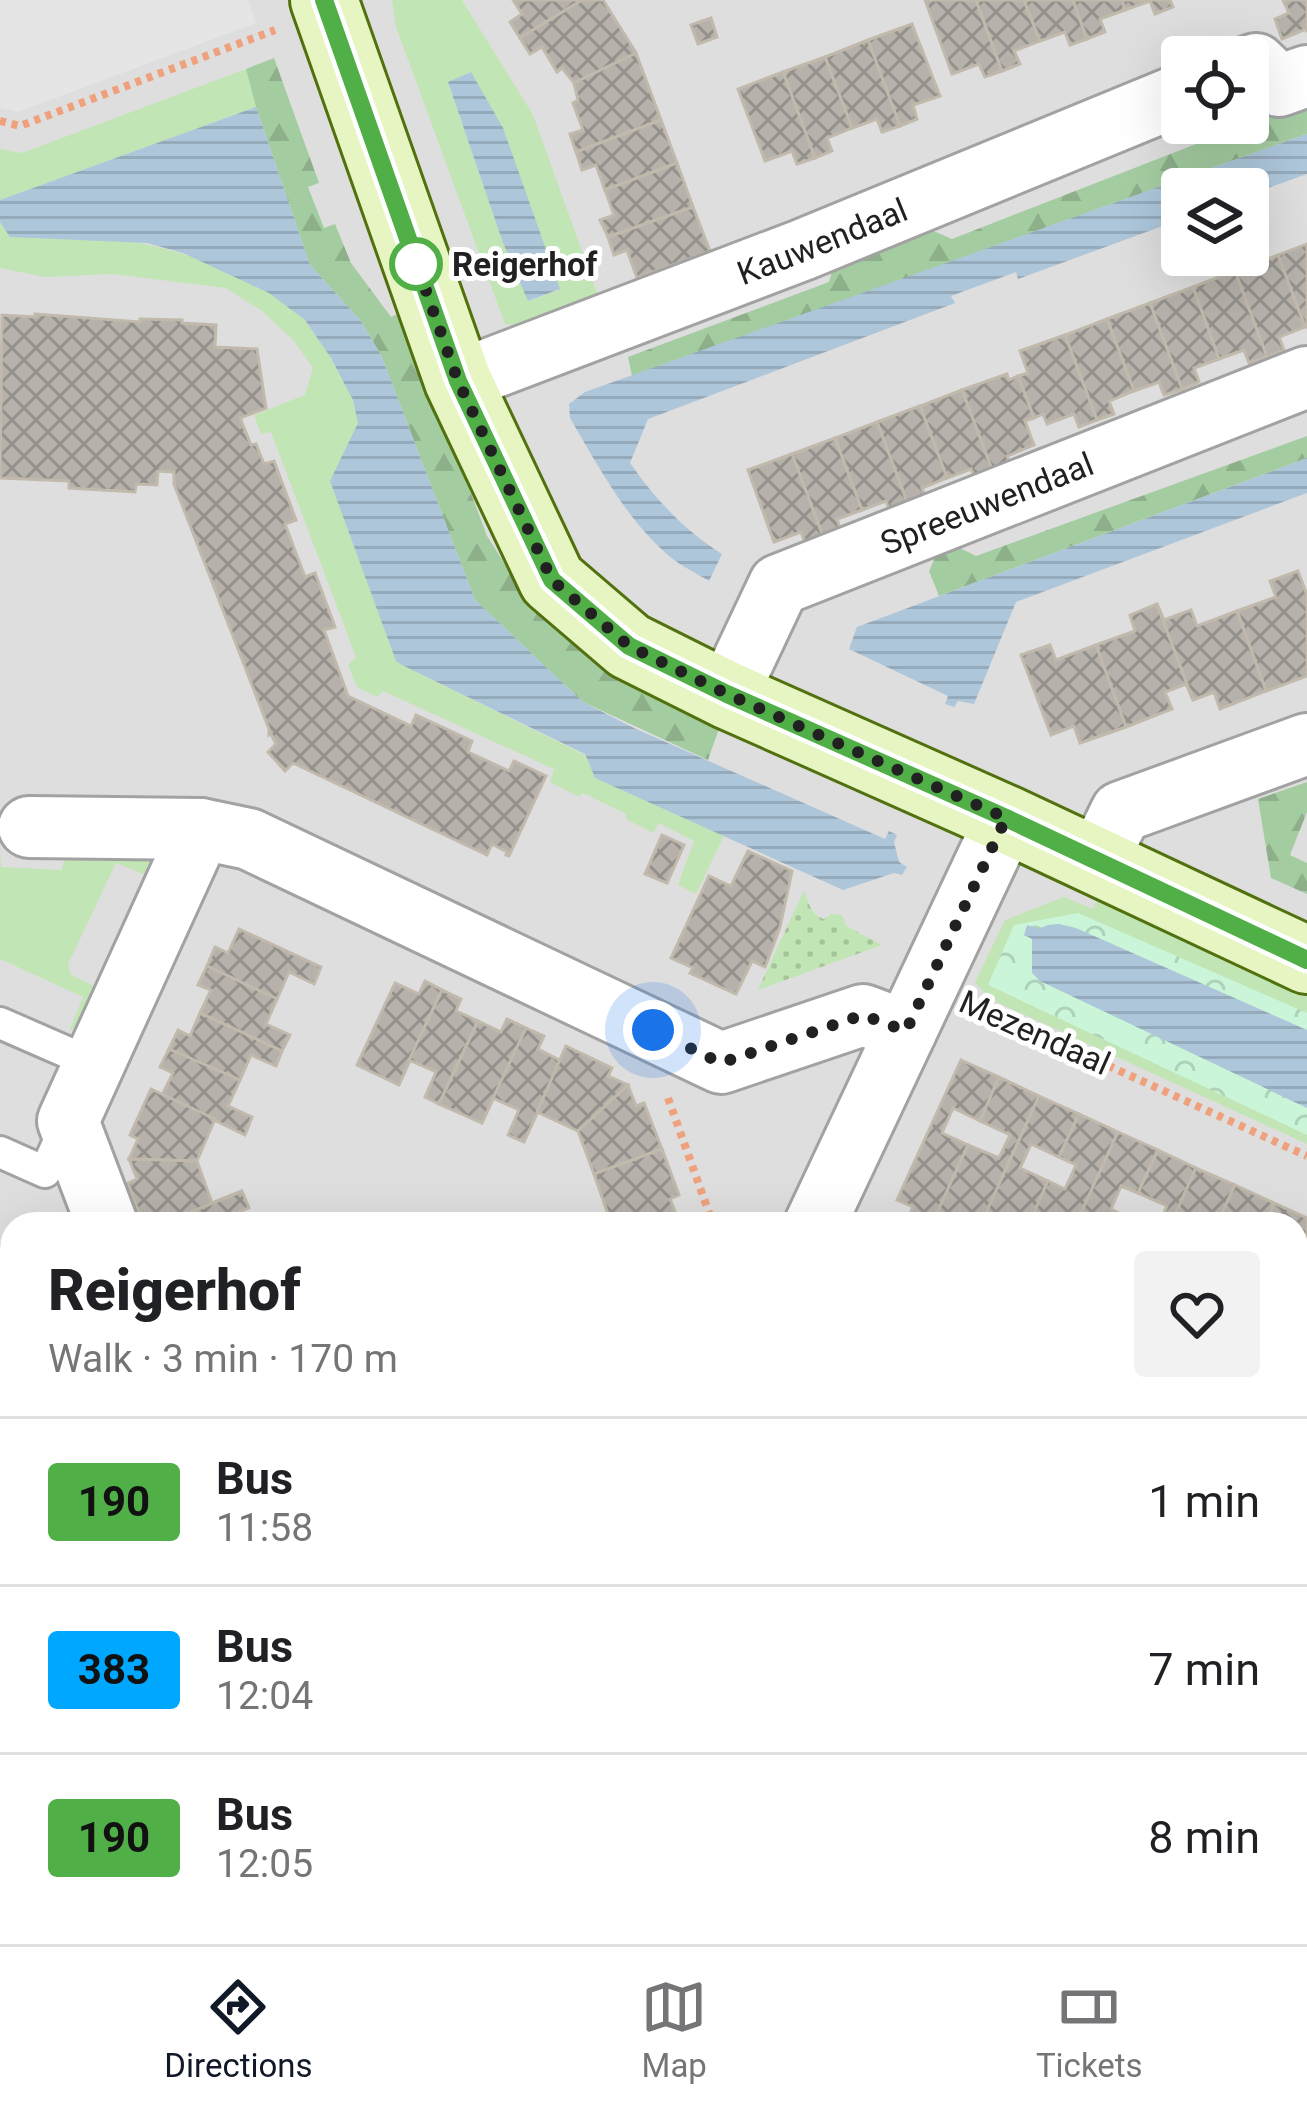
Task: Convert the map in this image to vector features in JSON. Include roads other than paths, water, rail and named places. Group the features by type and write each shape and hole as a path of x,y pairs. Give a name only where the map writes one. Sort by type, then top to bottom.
{"street":[{"path":"307,12 458,381 552,580 629,646 1307,960"},
{"path":"1269,76 1279,86 1307,76"},
{"name":"Kauwendaal","path":"458,381 802,250 1161,103"},
{"name":"Spreeuwendaal","path":"727,694 778,585 1307,377"},
{"path":"1097,861 1121,812 1307,744"},
{"path":"821,1212 1006,818"},
{"path":"29,827 202,830 249,838 721,1063 863,1015 917,1008"},
{"path":"102,1212 68,1121 202,830"}],"lane":[{"path":"0,1023 94,1064"},
{"path":"0,1152 45,1172 68,1121"}],"water":[{"path":"471,72 503,128 560,289 528,301 448,82"},
{"path":"256,107 310,265 360,320 381,355 475,600 583,702 885,839 889,831 897,835 899,862 907,867 902,875 894,873 843,890 595,778 585,754 396,661 330,481 358,423 353,400 305,320 269,293 183,253 147,243 10,237 0,222 0,200"},
{"path":"1307,134 1307,174 1269,188 1269,168 1212,168"},
{"path":"1161,186 1161,227 1018,279 1016,272 951,296 955,303 648,419 630,463 672,513 722,554 709,581 669,556 614,491 570,418 569,404 585,392"},
{"path":"1307,458 1307,493 1016,602 974,704 945,704 948,696 849,649 857,627"},
{"path":"1059,924 1307,1030 1307,1108 1040,981 1032,973 1032,939 1024,935 1027,925 1038,929"}],"place":[{"name":"Reigerhof","path":"416,264"}]}
